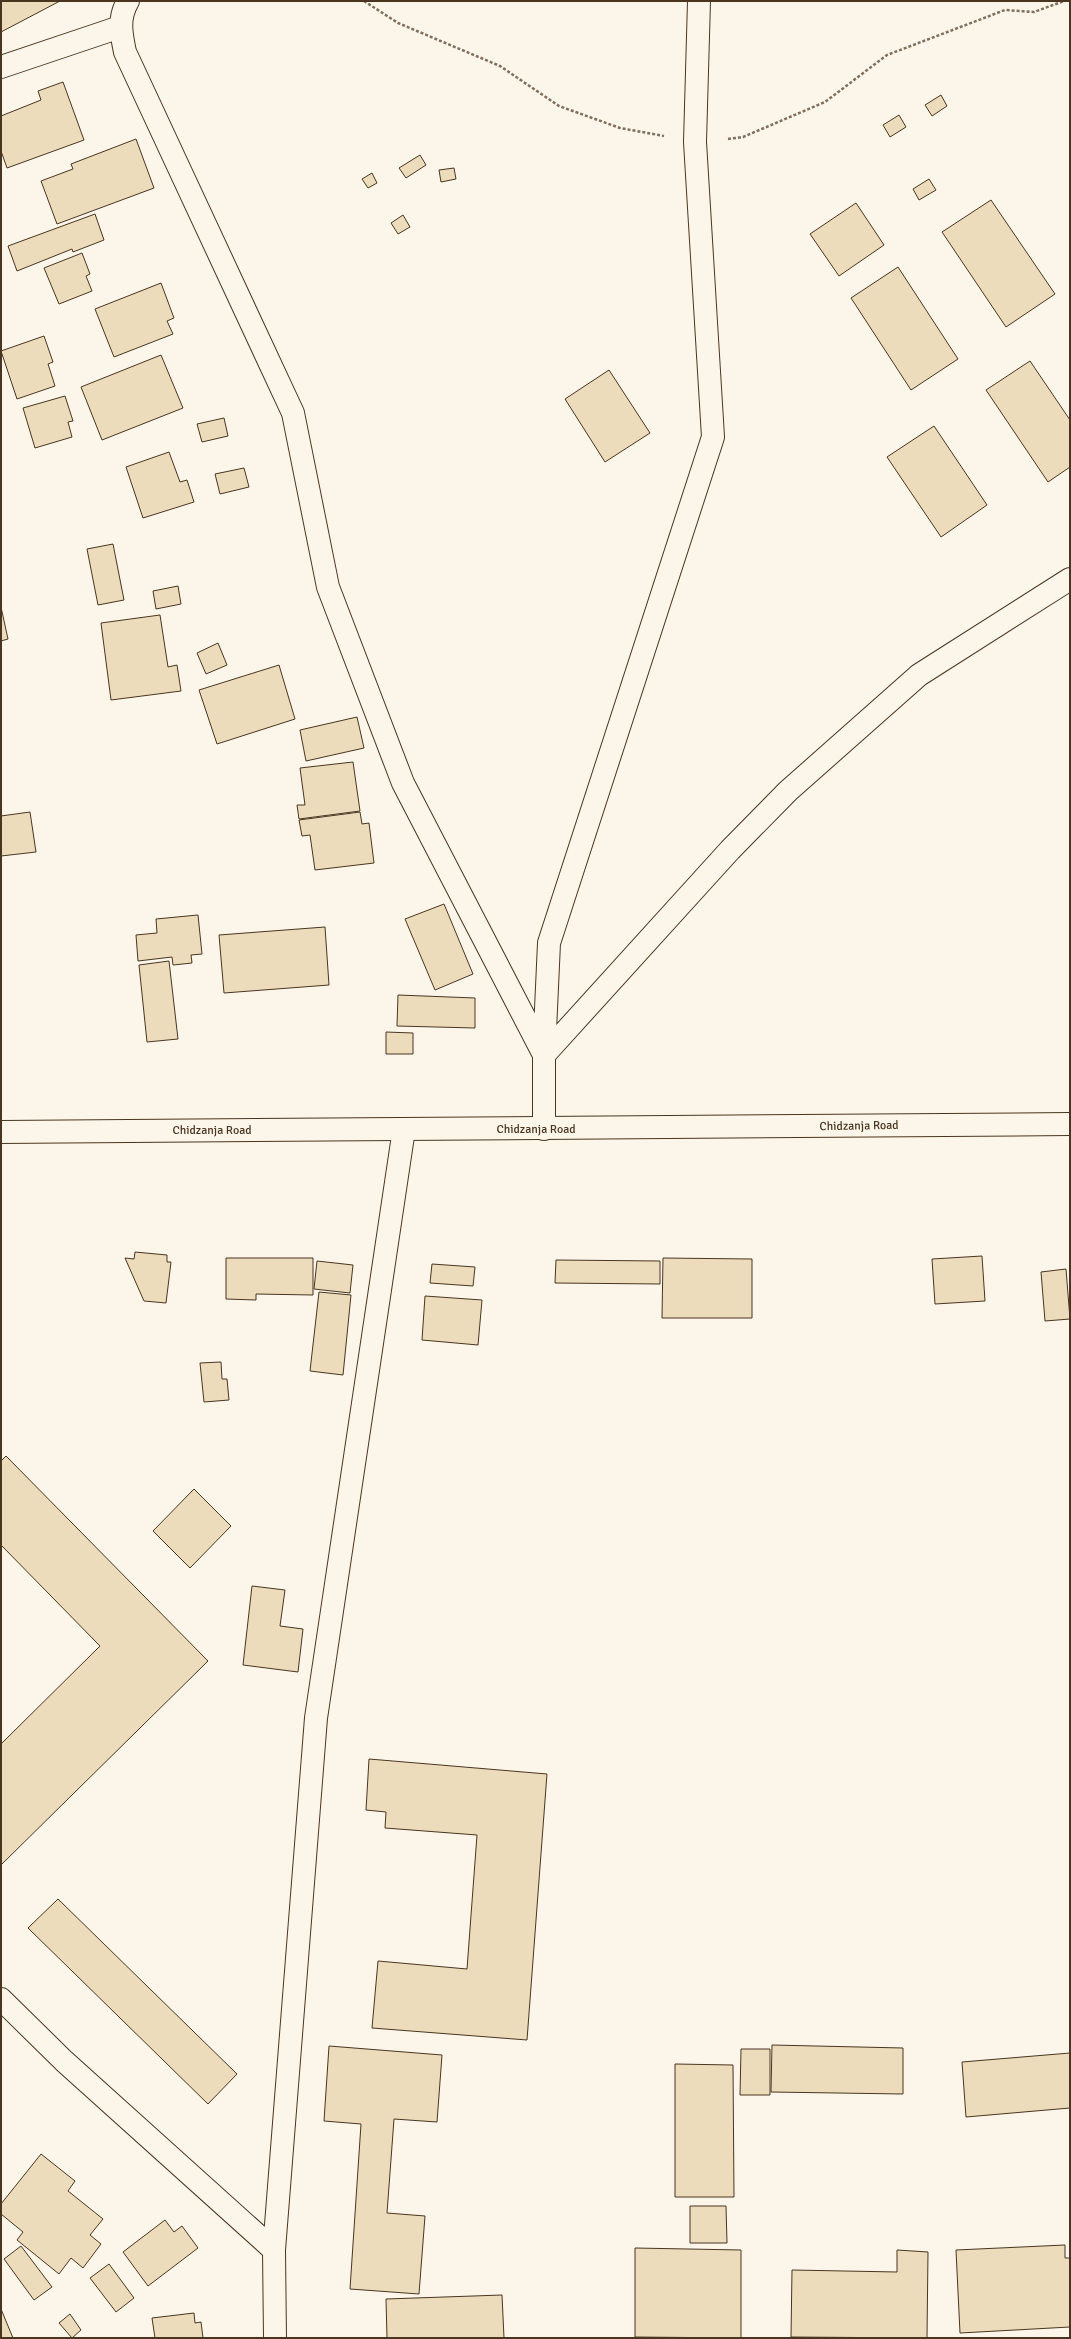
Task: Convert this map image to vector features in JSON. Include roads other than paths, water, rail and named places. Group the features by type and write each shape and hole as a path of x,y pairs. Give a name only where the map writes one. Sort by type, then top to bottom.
{"street":[{"path":"544,1129 544,1055 549,943 713,437 695,142 699,1"},
{"path":"1,67 123,10 125,52 293,413 328,587 403,783 544,1055"},
{"path":"544,1055 730,850 788,791 920,675 1070,578"},
{"name":"Chidzanja Road","path":"1,1132 1070,1124"},
{"path":"275,2338 274,2250 316,1718 404,1129"},
{"path":"1,1999 64,2061 274,2250"}]}
